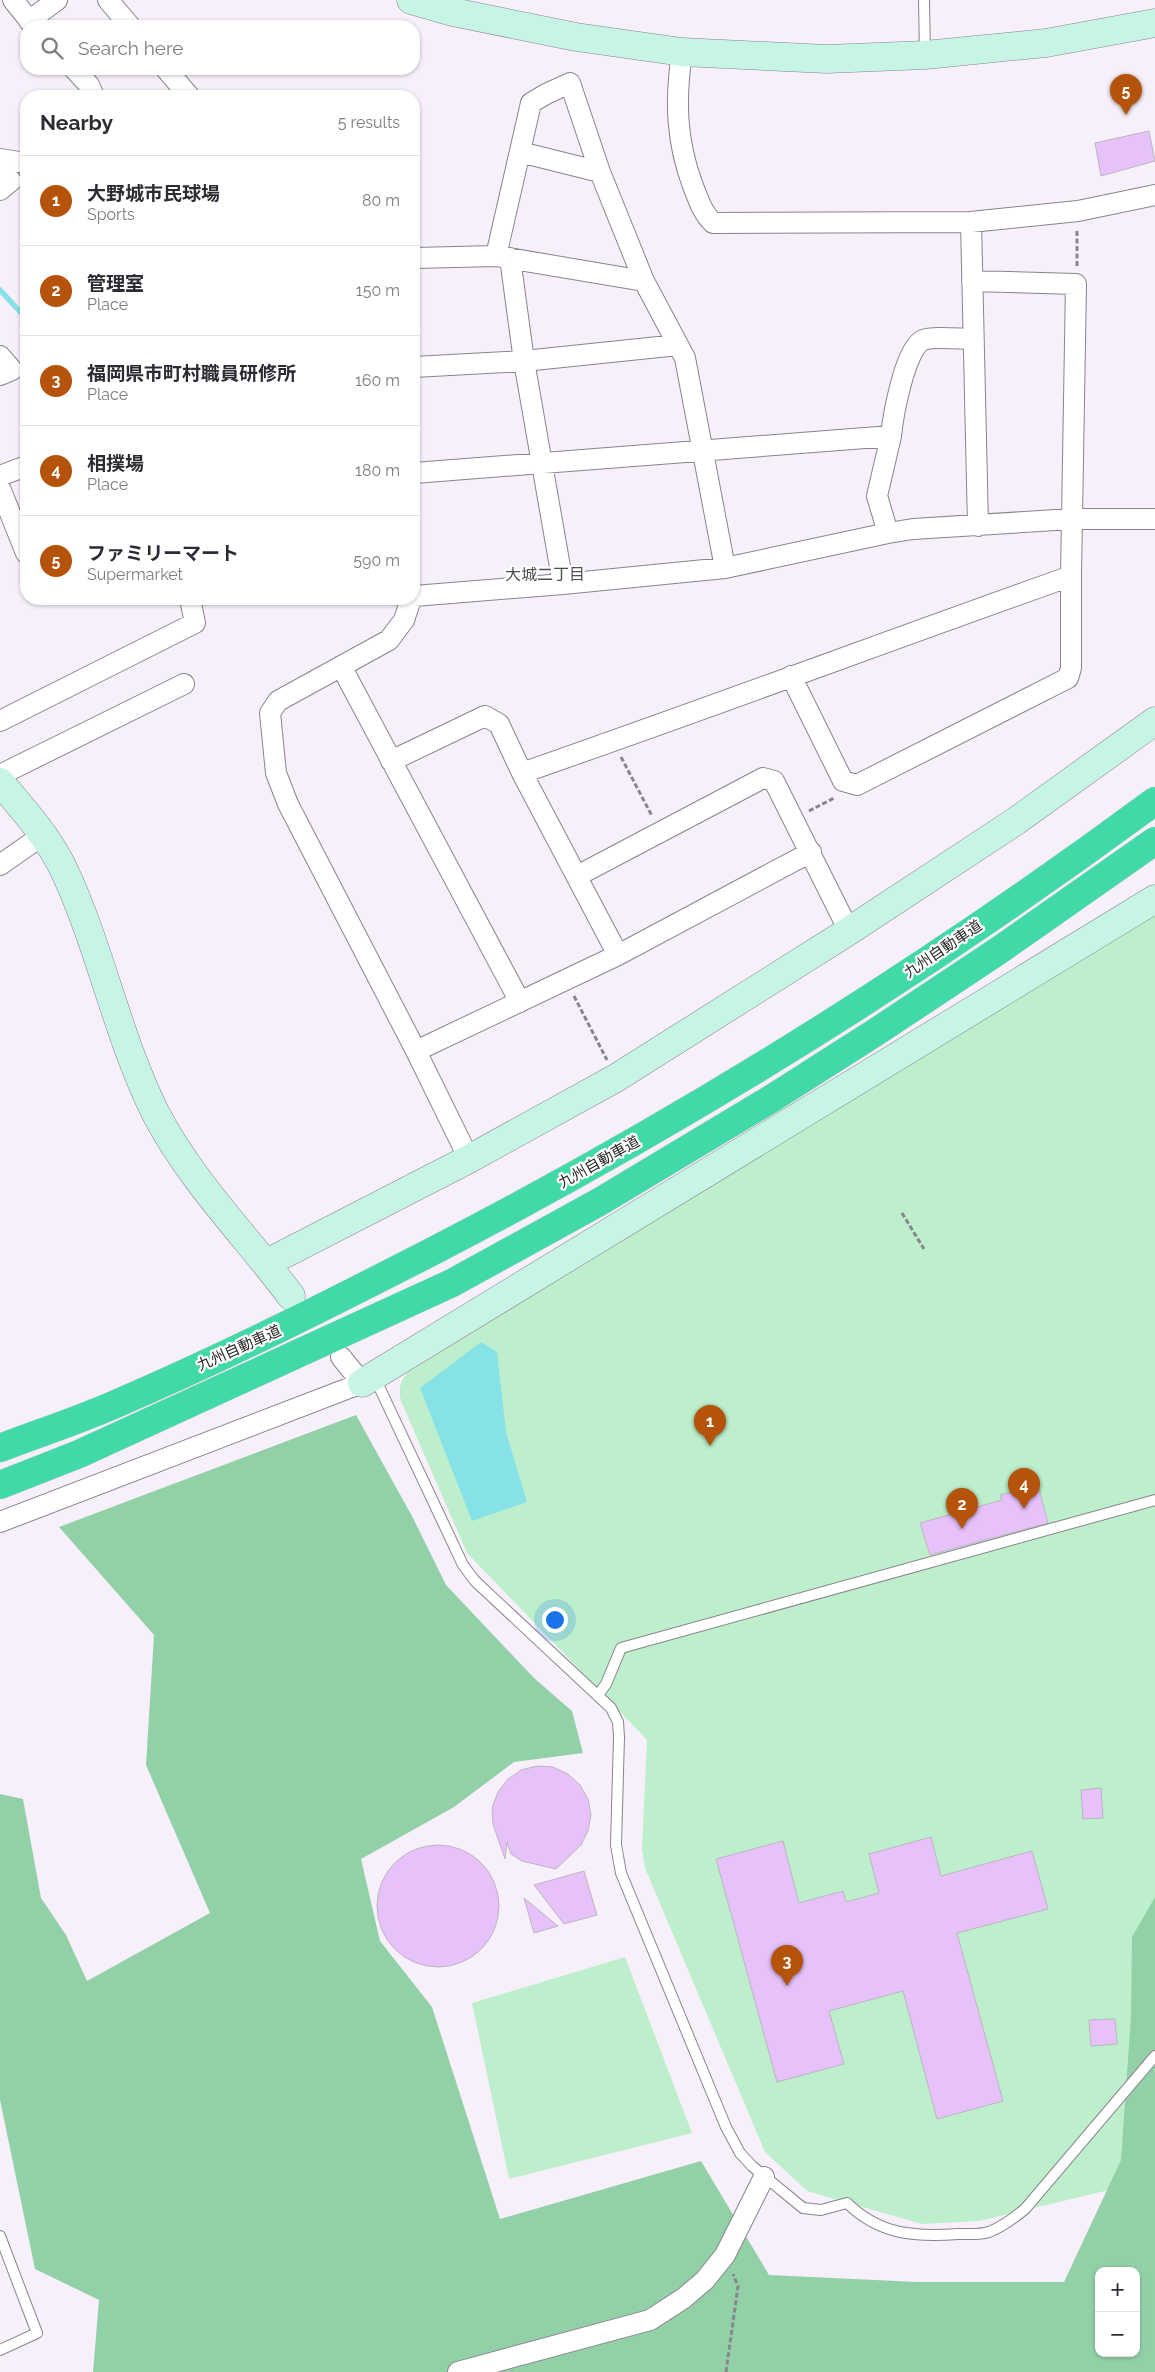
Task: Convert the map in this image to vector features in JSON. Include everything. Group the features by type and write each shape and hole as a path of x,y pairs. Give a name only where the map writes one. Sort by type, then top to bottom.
{"highway":[{"name":"九州自動車道","path":"0,1448 116,1404 293,1324 507,1213 655,1131 860,1005 983,922 1155,800"},
{"name":"九州自動車道","path":"0,1485 79,1454 452,1283 601,1201 771,1099 876,1032 998,951 1155,840"}],"street":[{"path":"13,0 29,20"},
{"path":"36,20 57,0"},
{"path":"108,0 125,20"},
{"path":"411,0 453,12 576,37 682,52 827,58 926,55 1046,43 1155,23"},
{"path":"682,52 678,130 685,164 704,214 713,223 971,222 1078,211 1155,195"},
{"path":"80,75 91,90"},
{"path":"171,75 184,90"},
{"path":"564,584 524,361 503,257 520,152 532,103 570,83 600,172 644,281 686,358 701,449 725,568"},
{"path":"520,152 600,172"},
{"path":"0,158 20,162"},
{"path":"971,222 978,526"},
{"path":"420,258 503,257 644,281"},
{"path":"791,676 843,781 857,786 1068,678 1071,668 1076,284 972,281"},
{"path":"888,533 876,496 891,436 894,407 914,346 924,339 973,338"},
{"path":"420,366 524,361 678,345"},
{"path":"0,356 12,370 0,375"},
{"path":"420,473 541,464 701,449 891,436"},
{"path":"0,476 20,468"},
{"path":"0,488 20,538"},
{"path":"420,596 725,568 914,529 1072,518 1155,519"},
{"path":"522,773 1071,576"},
{"path":"0,721 195,623 191,605"},
{"path":"409,605 404,620 389,640 278,701 270,713 276,773 288,804 416,1051 469,1159"},
{"path":"341,666 520,1002"},
{"path":"0,775 184,684"},
{"path":"390,761 485,716 499,724 522,773 618,955"},
{"path":"267,1263 469,1159 616,1078 850,931 1016,822 1155,721"},
{"path":"577,876 763,778 774,781 850,931"},
{"path":"0,782 35,822 64,871 137,1069 156,1113 176,1148 197,1177 267,1263 291,1296"},
{"path":"0,865 43,835"},
{"path":"416,1051 618,955 811,852"},
{"path":"0,1522 368,1380 1155,900"},
{"path":"341,1357 368,1380"},
{"path":"458,2372 650,2320 684,2298 705,2280 725,2255 764,2176"}],"lane":[{"path":"924,0 926,55"},
{"path":"368,1380 451,1544 475,1581 598,1695 611,1708 618,1722 620,1736 616,1844 620,1873 726,2127 740,2153 764,2176 803,2208 821,2210 847,2203 862,2217 887,2229 910,2235 986,2233 1011,2220 1025,2209 1155,2056"},
{"path":"598,1695 606,1684 621,1648 1155,1500"},
{"path":"0,2236 37,2332 0,2350"}],"path":[{"path":"1076,284 1078,211"},
{"path":"613,741 661,832"},
{"path":"794,819 857,786"},
{"path":"566,980 616,1078"},
{"path":"902,1214 924,1249"},
{"path":"725,2255 738,2286 726,2372"}],"green space":[{"path":"1155,911 1155,2179 979,2221 922,2224 807,2191 765,2152 645,1868 642,1849 647,1740 467,1553 401,1401 400,1386 407,1373"},
{"path":"356,1415 413,1518 446,1585 534,1678 572,1711 583,1753 514,1762 454,1807 361,1859 380,1941 432,2007 500,2219 701,2161 769,2275 917,2282 1064,2282 1121,2160 1131,2016 1132,1937 1155,1897 1155,2372 93,2372 99,2300 35,2269 0,2100 0,1794 23,1799 41,1898 66,1935 87,1981 210,1913 146,1765 154,1635 59,1527"},
{"path":"625,1957 692,2133 509,2179 472,2003"}],"water":[{"path":"481,1342 497,1352 506,1432 527,1502 472,1521 420,1388"}],"building":[{"path":"1149,131 1155,161 1101,176 1095,143"},
{"path":"1038,1485 1048,1523 930,1555 920,1523 1002,1500 1000,1495"},
{"path":"537,1766 553,1767 568,1774 580,1785 588,1799 591,1815 588,1831 581,1845 556,1869 522,1861 511,1854 507,1842 505,1859 493,1824 492,1808 498,1792 508,1779 521,1770"},
{"path":"1101,1788 1103,1818 1083,1819 1081,1790"},
{"path":"931,1837 941,1876 1032,1851 1048,1909 957,1933 1003,2101 937,2119 903,1991 829,2011 844,2064 777,2082 716,1859 783,1841 799,1903 843,1891 846,1902 879,1893 869,1854"},
{"path":"438,1845 461,1849 481,1863 495,1883 499,1906 495,1929 481,1949 461,1963 438,1967 415,1963 395,1949 381,1929 377,1906 381,1883 395,1863 415,1849"},
{"path":"584,1871 597,1915 564,1924 534,1885"},
{"path":"524,1898 558,1926 534,1933"},
{"path":"1115,2019 1117,2044 1091,2046 1089,2020"}],"waterway":[{"path":"0,290 20,312"}],"place":[{"name":"ファミリーマート","path":"1126,115"},
{"name":"大野城市民球場","path":"710,1446"},
{"name":"相撲場","path":"1024,1509"},
{"name":"管理室","path":"962,1529"},
{"name":"福岡県市町村職員研修所","path":"787,1986"}],"district":[{"name":"大城二丁目","path":"545,574"}]}
